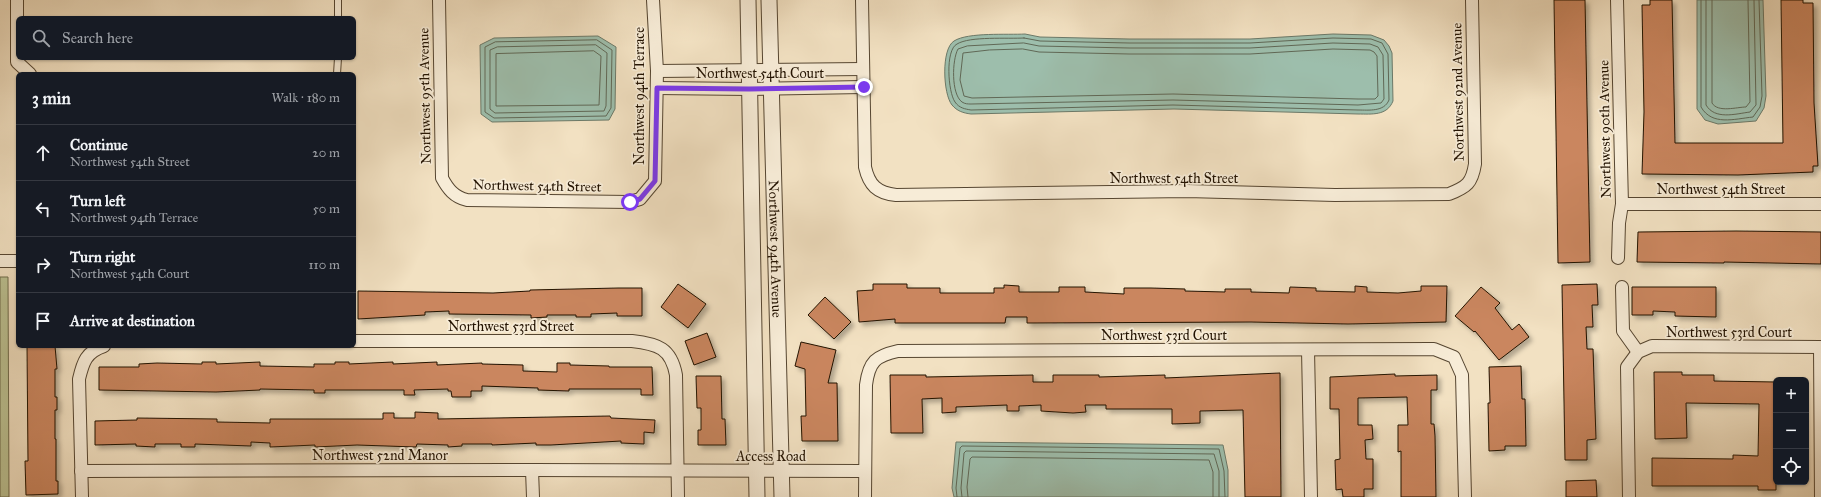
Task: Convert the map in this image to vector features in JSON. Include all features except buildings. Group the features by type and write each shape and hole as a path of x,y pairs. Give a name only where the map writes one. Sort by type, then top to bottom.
{"street":[{"path":"17,0 17,16"},
{"name":"Northwest 95th Avenue","path":"439,0 442,178 448,189"},
{"name":"Northwest 94th Terrace","path":"649,190 655,181 657,88 653,0"},
{"name":"Northwest 94th Avenue","path":"748,0 756,497"},
{"name":"Northwest 94th Avenue","path":"769,0 782,497"},
{"path":"862,0 864,87"},
{"name":"Northwest 92nd Avenue","path":"1469,182 1473,174 1475,164 1472,0"},
{"name":"Northwest 90th Avenue","path":"1616,0 1622,204 1619,223 1618,258"},
{"path":"17,60 17,62 28,72"},
{"name":"Northwest 54th Court","path":"657,71 863,69"},
{"name":"Northwest 54th Street","path":"864,87 867,176 876,190 885,194 1187,192 1449,194 1462,189 1469,182"},
{"name":"Northwest 54th Court","path":"657,88 749,89 864,87"},
{"name":"Northwest 54th Street","path":"448,189 458,198 467,200 630,202 640,199 649,190"},
{"name":"Northwest 54th Street","path":"1622,204 1821,204"},
{"path":"0,261 16,261"},
{"path":"1622,287 1621,317 1623,330 1638,352 1627,367 1629,497"},
{"name":"Northwest 53rd Street","path":"356,341 632,341 650,343 666,351 674,363 676,375 678,470"},
{"name":"Northwest 53rd Court","path":"1638,352 1652,346 1821,347"},
{"path":"1821,347 1821,497"},
{"path":"82,497 79,379 83,363 98,348"},
{"name":"Northwest 53rd Court","path":"864,471 866,385 868,370 875,360 884,354 898,351 1434,349 1454,357 1462,375 1465,497"},
{"path":"1308,350 1311,497"},
{"path":"532,470 533,497"},
{"path":"678,470 678,497"},
{"name":"Access Road","path":"678,470 756,472 864,471"},
{"name":"Northwest 52nd Manor","path":"81,471 678,470"},
{"path":"864,471 865,497"}],"lane":[{"path":"338,0 338,16"},
{"path":"337,72 338,60"}],"shaded area":[{"path":"0,277 8,277 9,497 0,497"}],"water":[{"path":"1697,0 1763,0 1766,96 1764,108 1756,121 1718,124 1705,120 1697,109"},
{"path":"988,34 1025,34 1040,37 1129,39 1250,39 1333,34 1371,35 1384,40 1392,53 1393,101 1383,112 1369,114 1174,109 971,114 956,109 949,99 945,82 945,62 950,46 954,41 969,36"},
{"path":"598,36 616,47 615,109 609,120 492,122 481,114 480,45 494,38"},
{"path":"956,442 1223,445 1228,470 1228,497 954,497 952,488"}],"route":[{"path":"630,202 640,199 655,181 657,88 749,89 864,87"}]}
